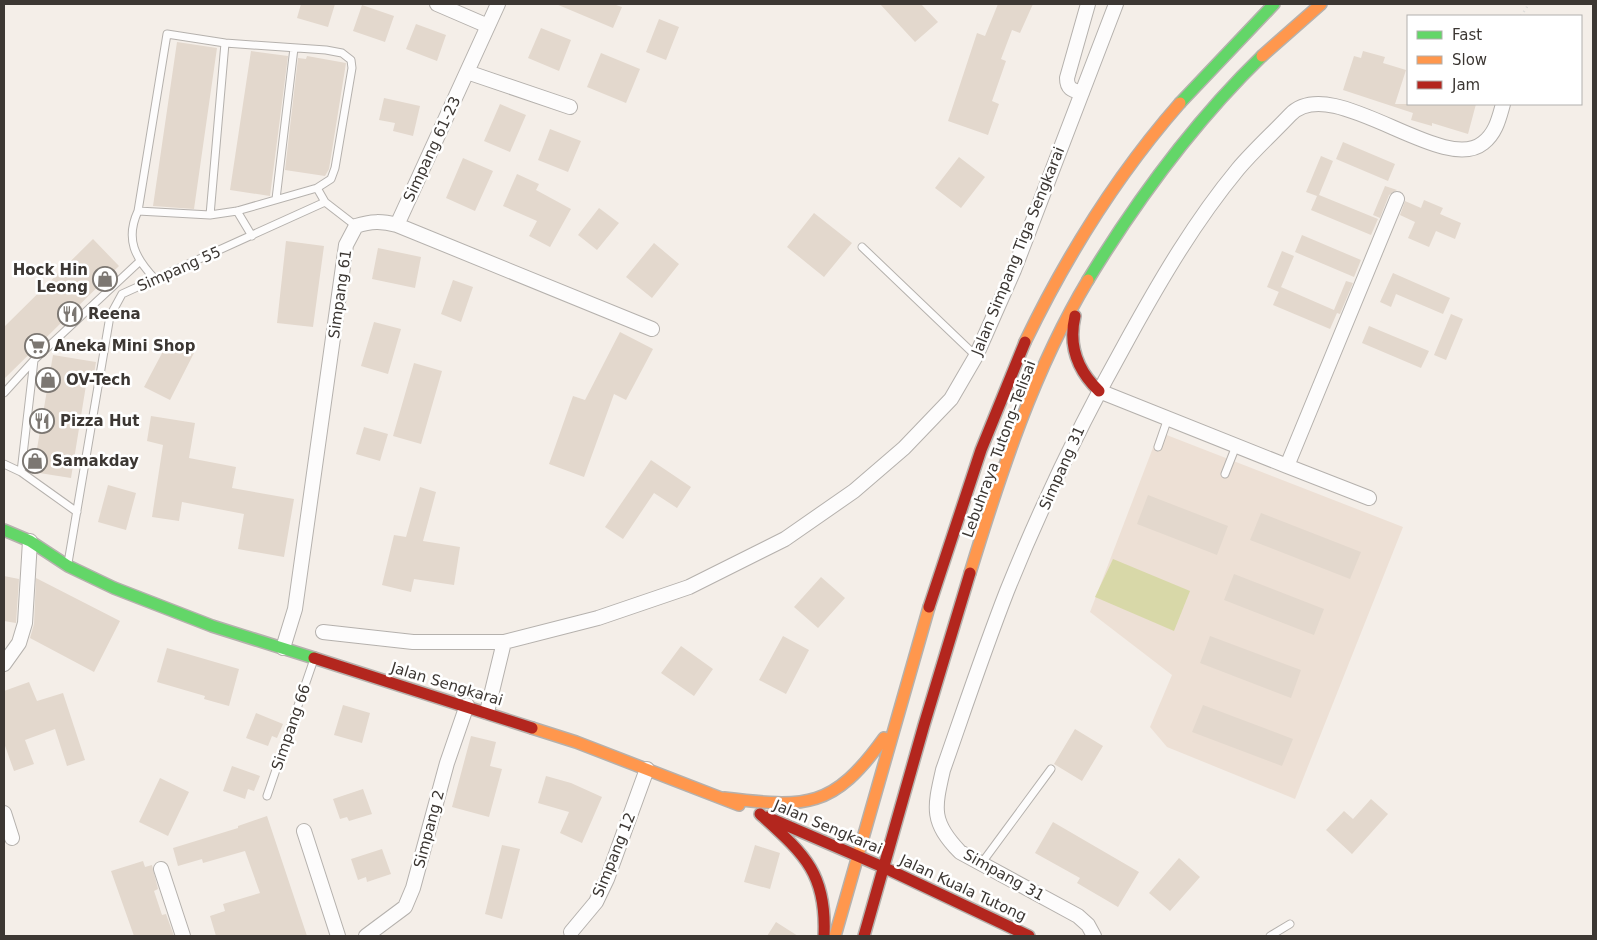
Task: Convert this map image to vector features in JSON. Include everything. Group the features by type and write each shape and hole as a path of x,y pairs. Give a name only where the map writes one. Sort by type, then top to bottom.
{"main road":[{"name":"Lebuhraya Tutong–Telisai","path":"835,936 895,721 968,482 1000,398 1034,320 1073,250 1101,205 1157,127 1210,68 1274,4"},
{"name":"Lebuhraya Tutong–Telisai","path":"864,936 922,729 997,491 1026,410 1061,331 1098,263 1136,205 1181,144 1232,87 1321,4"},
{"path":"1098,263 1076,313 1071,336 1072,348 1078,364 1090,384 1100,391"},
{"name":"Jalan Sengkarai","path":"4,530 30,541 68,566 114,588 185,616 467,705 647,769 724,798 883,867"},
{"path":"724,798 793,804 816,800 849,783 862,770 895,721"},
{"path":"760,814 798,849 813,868 820,883 826,909 824,936"},
{"name":"Jalan Kuala Tutong","path":"883,867 1029,936"}],"street":[{"path":"437,4 488,26"},
{"name":"Simpang 61-23","path":"397,225 498,4"},
{"path":"1082,93 1070,89 1067,85 1088,4"},
{"name":"Jalan Simpang Tiga Sengkarai","path":"323,632 414,642 504,642 598,618 689,586 785,539 854,491 904,448 951,399 976,356 1014,270 1116,4"},
{"path":"467,72 570,108"},
{"name":"Simpang 31","path":"1094,936 1088,925 1078,916 960,852 947,838 937,820 937,797 943,770 1007,590 1085,416 1155,290 1202,217 1239,169 1295,109 1314,103 1337,106 1439,145 1464,150 1482,144 1496,128 1503,105"},
{"path":"1287,466 1397,199"},
{"path":"356,226 377,221 397,225 652,329"},
{"name":"Simpang 61","path":"283,648 295,609 346,245 356,226"},
{"path":"1100,391 1369,498"},
{"path":"4,664 20,643 25,622 30,541"},
{"path":"487,712 504,642"},
{"name":"Simpang 2","path":"366,936 405,907 413,888 447,763 467,705"},
{"name":"Simpang 12","path":"571,934 596,902 607,879 647,769"},
{"path":"4,813 12,838"},
{"path":"304,831 338,936"},
{"path":"161,869 183,936"}],"lane":[{"path":"138,211 210,215 237,211 276,198 317,188 331,179 335,168 352,68 351,60 342,53 225,43 167,34 138,211 131,227 131,235 139,262 155,279"},
{"path":"210,215 225,43"},
{"path":"276,198 294,48"},
{"path":"317,188 325,202 356,226"},
{"name":"Simpang 55","path":"68,566 110,316 122,294 325,202"},
{"path":"237,211 252,236"},
{"path":"862,246 976,356"},
{"path":"4,392 34,360 139,262"},
{"path":"21,472 34,360"},
{"path":"1158,447 1168,418"},
{"path":"1225,474 1236,446"},
{"path":"4,464 21,472 77,512"},
{"name":"Simpang 66","path":"268,796 314,658"},
{"path":"981,865 1051,769"},
{"path":"1270,936 1290,924"}],"path":[{"path":"1522,15 1529,4"}],"shaded area":[{"path":"1159,432 1403,527 1295,799 1167,747 1150,727 1172,675 1090,612"}],"green space":[{"path":"1113,559 1190,591 1174,631 1095,597"}],"building":[{"path":"301,4 335,4 328,27 297,18"},
{"path":"556,4 613,4 622,7 613,28"},
{"path":"880,4 921,4 938,22 915,42"},
{"path":"998,4 1033,4 1020,33 1012,30 1001,59 1006,61 992,101 999,104 988,135 948,121 977,33 985,36"},
{"path":"362,5 394,16 385,42 353,31"},
{"path":"659,19 679,27 666,60 646,52"},
{"path":"416,24 446,35 437,61 406,49"},
{"path":"541,28 571,40 559,71 528,58"},
{"path":"177,42 217,48 194,209 153,206"},
{"path":"251,51 288,56 270,196 230,190"},
{"path":"1363,51 1385,57 1383,63 1406,70 1395,104 1476,105 1468,134 1432,123 1432,126 1411,120 1413,113 1343,90 1354,56 1361,58"},
{"path":"601,53 640,69 626,103 587,87"},
{"path":"307,56 346,63 329,169 325,176 285,170 298,58 306,59"},
{"path":"384,98 420,106 413,136 393,131 395,123 379,120"},
{"path":"500,104 526,115 510,152 484,141"},
{"path":"550,129 581,141 568,172 538,160"},
{"path":"1343,142 1395,164 1388,181 1336,159"},
{"path":"1321,156 1333,161 1319,195 1378,219 1371,235 1311,210 1317,196 1306,192"},
{"path":"959,157 985,177 961,208 935,188"},
{"path":"463,158 493,171 475,211 446,198"},
{"path":"517,174 539,184 536,190 571,209 550,247 529,236 537,221 503,206"},
{"path":"1385,186 1397,190 1389,195 1380,218 1373,215"},
{"path":"1424,200 1443,208 1440,214 1461,223 1455,239 1436,231 1429,247 1408,238 1415,222 1400,215 1405,201 1421,208"},
{"path":"599,208 619,223 597,250 578,235"},
{"path":"814,213 852,243 824,277 787,247"},
{"path":"1302,235 1361,260 1354,277 1295,252"},
{"path":"93,239 119,266 4,379 4,327"},
{"path":"286,241 324,246 313,327 277,323"},
{"path":"654,243 679,264 652,298 626,277"},
{"path":"378,248 421,257 415,288 372,279"},
{"path":"1282,251 1294,256 1279,292 1267,287"},
{"path":"1393,273 1450,298 1443,314 1396,294 1391,307 1380,302"},
{"path":"453,280 473,287 461,322 441,314"},
{"path":"1346,281 1353,283 1340,314 1337,313 1330,329 1273,305 1281,287 1334,310"},
{"path":"1451,314 1463,319 1446,360 1434,355"},
{"path":"374,322 401,329 388,374 361,366"},
{"path":"1369,326 1429,351 1421,368 1362,343"},
{"path":"620,332 653,349 626,400 614,394 584,477 549,464 573,396 585,400"},
{"path":"169,340 194,353 170,400 144,387"},
{"path":"53,355 96,362 93,380 87,379 71,478 33,472"},
{"path":"414,363 442,371 421,444 393,436"},
{"path":"151,416 195,423 189,458 236,467 232,488 294,499 284,557 238,549 244,514 182,502 179,521 152,517 163,445 147,441"},
{"path":"364,427 388,434 380,461 356,454"},
{"path":"651,460 691,487 677,508 654,493 623,539 605,527"},
{"path":"108,485 136,493 126,530 98,522"},
{"path":"420,487 436,492 423,541 460,547 454,585 414,579 411,592 382,585 394,535 406,537"},
{"path":"1148,495 1228,526 1217,555 1137,524"},
{"path":"1261,513 1361,552 1350,579 1250,540"},
{"path":"1234,574 1324,609 1314,635 1224,600"},
{"path":"4,576 19,579 16,623 4,621"},
{"path":"821,577 845,598 818,628 794,607"},
{"path":"36,578 120,621 94,672 30,638 34,624"},
{"path":"783,636 809,650 786,694 759,680"},
{"path":"1210,636 1301,670 1291,698 1200,663"},
{"path":"681,646 713,669 694,696 661,673"},
{"path":"167,648 239,669 229,706 204,699 205,696 157,682"},
{"path":"29,682 37,701 63,693 85,760 67,766 55,729 25,740 34,764 14,771 4,743 4,691"},
{"path":"343,705 370,713 362,743 334,735"},
{"path":"1203,705 1293,739 1282,766 1192,732"},
{"path":"256,713 283,724 277,738 272,736 268,746 246,738"},
{"path":"1075,729 1103,746 1082,781 1054,764"},
{"path":"471,736 496,742 490,766 502,769 489,817 452,807"},
{"path":"232,766 260,776 254,791 248,789 245,799 223,791"},
{"path":"546,776 571,783 602,797 582,843 560,833 569,812 538,803"},
{"path":"160,778 189,792 168,836 139,822"},
{"path":"363,789 372,814 349,821 347,817 340,819 333,799"},
{"path":"1371,799 1388,814 1352,854 1326,830 1344,811 1353,819"},
{"path":"267,816 307,936 216,936 210,916 225,911 223,904 260,893 245,851 203,863 202,859 178,866 173,848 238,828 238,826"},
{"path":"1053,822 1139,872 1118,907 1077,883 1080,878 1035,853"},
{"path":"502,845 520,849 502,919 485,914"},
{"path":"755,845 780,853 770,889 744,882"},
{"path":"382,849 391,874 367,882 366,877 358,880 351,859"},
{"path":"1179,858 1200,877 1170,911 1149,893"},
{"path":"143,861 145,867 152,865 158,889 154,891 162,915 166,914 174,936 134,936 111,871"},
{"path":"776,922 798,936 767,936"}],"traffic: fast":[{"path":"1180,103 1274,4"},
{"path":"1088,280 1147,190 1168,162 1213,107 1262,56"},
{"path":"4,530 30,541 68,566 114,588 212,626 314,658"}],"traffic: slow":[{"path":"1262,56 1321,4"},
{"path":"1025,342 1058,278 1094,217 1135,159 1180,103"},
{"path":"970,573 1020,422 1051,350 1088,280"},
{"path":"835,936 929,607"},
{"path":"532,728 576,742 739,805"},
{"path":"724,798 777,803 798,802 816,798 833,791 849,779 884,738"}],"traffic: jam":[{"path":"1075,316 1073,337 1076,357 1085,375 1099,391"},
{"path":"929,607 981,450 1025,342"},
{"path":"864,936 924,725 970,573"},
{"path":"314,658 532,728"},
{"path":"760,814 789,841 810,866 817,880 821,896 824,914 824,936"},
{"path":"767,817 883,867"},
{"path":"883,867 1029,936"}],"place":[{"name":"Hock Hin Leong","path":"105,279"},
{"name":"Reena","path":"70,314"},
{"name":"Aneka Mini Shop","path":"37,346"},
{"name":"OV-Tech","path":"48,380"},
{"name":"Pizza Hut","path":"42,421"},
{"name":"Samakday","path":"35,461"}]}
